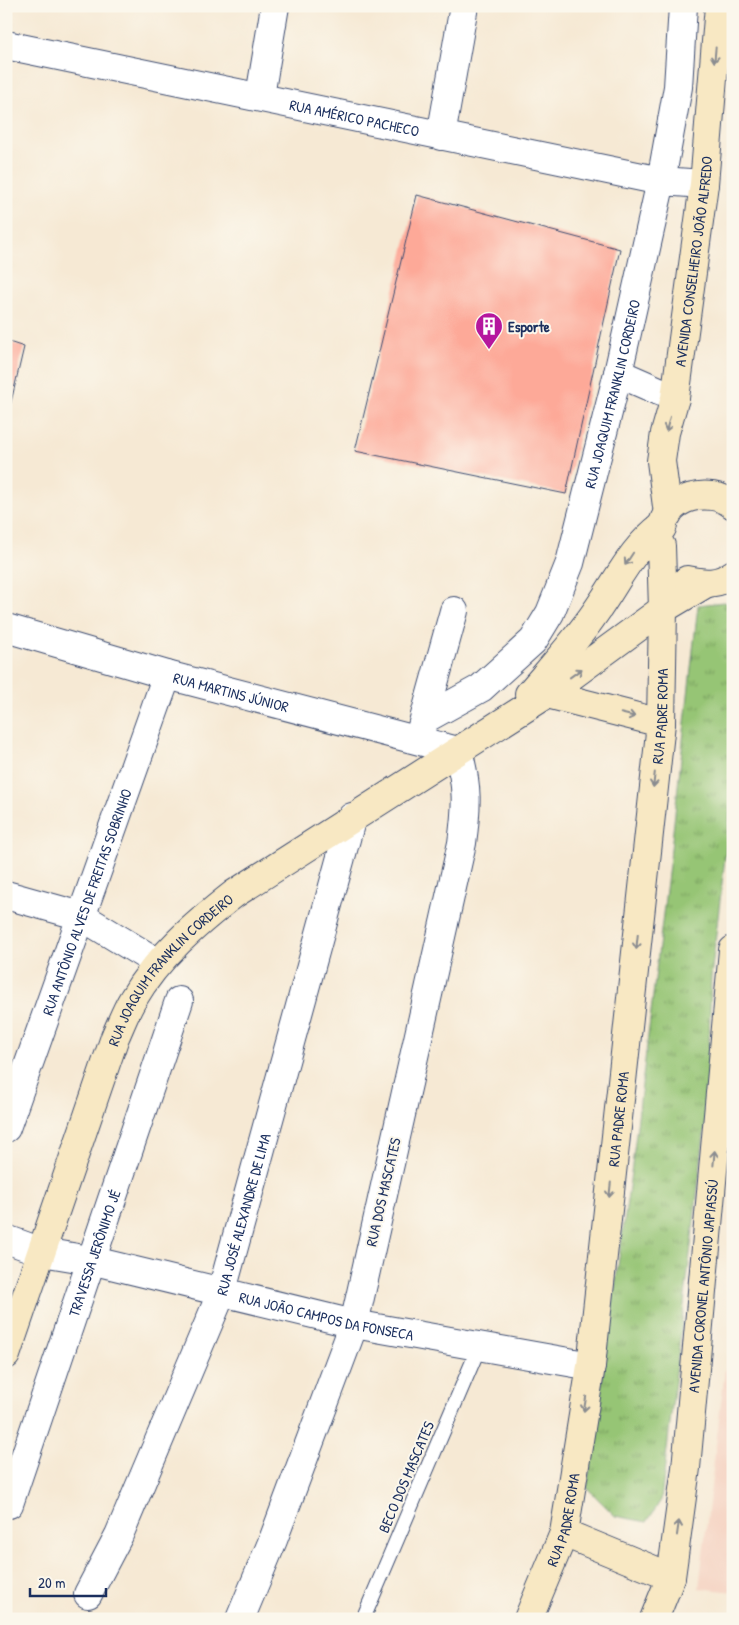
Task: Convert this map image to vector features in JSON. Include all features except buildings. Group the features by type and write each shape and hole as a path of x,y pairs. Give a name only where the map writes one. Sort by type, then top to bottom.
{"main road":[{"name":"AVENIDA CONSELHEIRO JOÃO ALFREDO","path":"664,529 661,461 665,433 675,398 704,184 720,6"},
{"name":"RUA JOAQUIM FRANKLIN CORDEIRO","path":"506,720 595,614 632,554 646,537 664,529 679,502 694,496 710,494 726,499 733,505"},
{"path":"664,529 669,566 685,580 705,584"},
{"name":"RUA PADRE ROMA","path":"528,1619 564,1533 591,1366 661,723 664,529"},
{"name":"RUA JOAQUIM FRANKLIN CORDEIRO","path":"6,1356 115,1037 132,999 158,963 195,925 234,894 547,694 663,610 705,584 725,580 733,574"},
{"path":"547,694 661,723"},
{"name":"AVENIDA CORONEL ANTÔNIO JAPIASSÚ","path":"654,1619 671,1577 686,1468 733,950"},
{"path":"564,1533 671,1577"}],"street":[{"path":"260,96 275,6"},
{"path":"441,136 464,6"},
{"name":"RUA JOAQUIM FRANKLIN CORDEIRO","path":"421,730 481,688 533,641 550,613 570,563 618,373 661,181 678,87 683,6"},
{"name":"RUA AMÉRICO PACHECO","path":"6,45 260,96 441,136 661,181 704,184"},
{"path":"618,373 675,398"},
{"path":"421,730 454,611"},
{"name":"RUA MARTINS JÚNIOR","path":"6,628 167,675 421,730 458,751"},
{"name":"RUA ANTÔNIO ALVES DE FREITAS SOBRINHO","path":"6,1128 167,675"},
{"name":"RUA DOS MASCATES","path":"240,1619 273,1540 354,1324 462,843 467,806 466,779 458,751"},
{"name":"RUA JOSÉ ALEXANDRE DE LIMA","path":"88,1594 119,1535 221,1294 352,817"},
{"path":"6,895 81,916 158,963"},
{"name":"TRAVESSA JERÔNIMO JÉ","path":"9,1504 179,1001"},
{"name":"RUA JOÃO CAMPOS DA FONSECA","path":"6,1239 42,1252 90,1260 221,1294 354,1324 479,1348 591,1366"}],"lane":[{"name":"BECO DOS MASCATES","path":"362,1619 479,1348"}],"shaded area":[{"path":"725,1369 733,1369 733,1592 699,1588"}],"green space":[{"path":"724,602 733,605 733,789 711,977 707,1110 661,1500 647,1522 615,1516 587,1488 633,1158 671,849 698,605"}],"place":[{"name":"Esporte","path":"489,350"}]}
